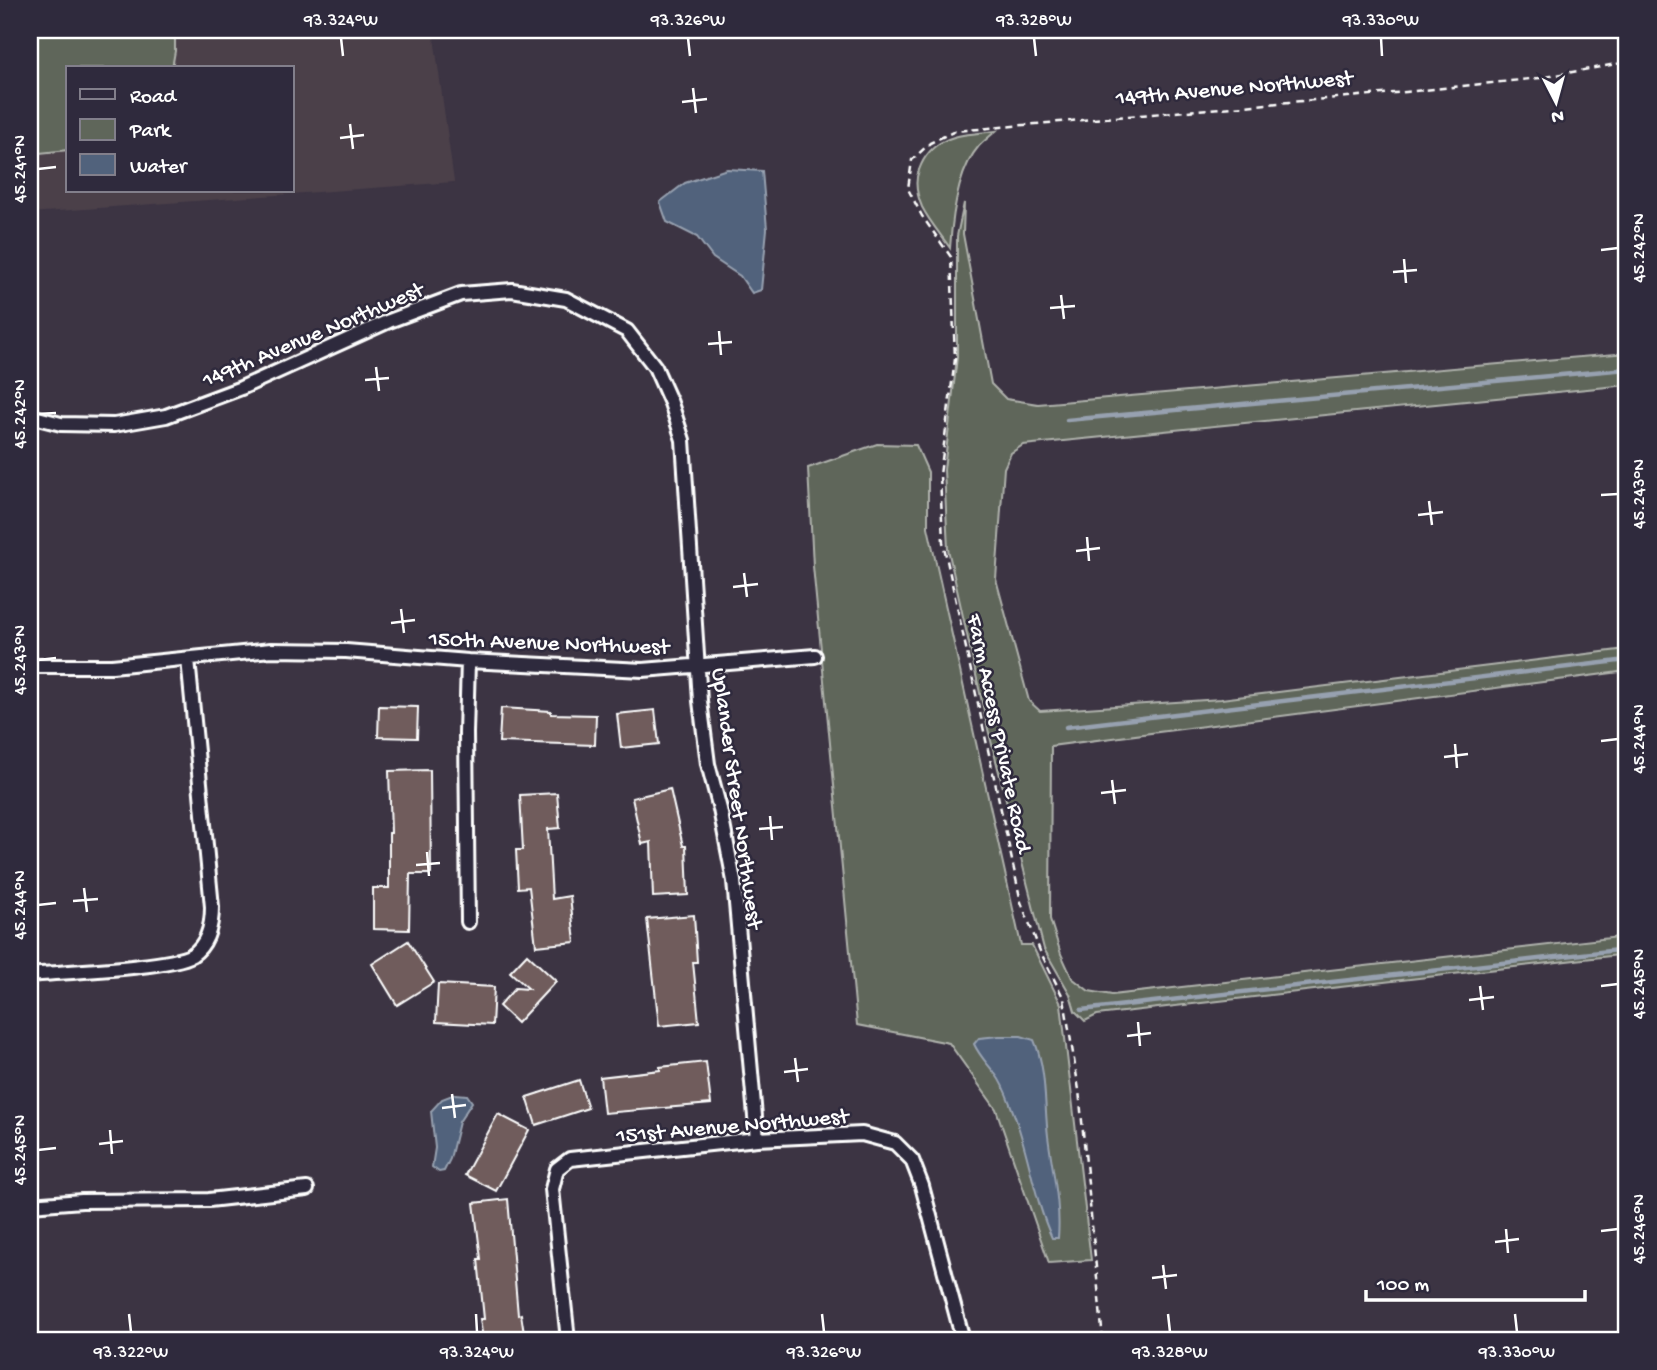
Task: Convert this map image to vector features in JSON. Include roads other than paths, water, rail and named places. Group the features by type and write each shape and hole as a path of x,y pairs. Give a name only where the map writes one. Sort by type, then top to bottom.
{"street":[{"name":"149th Avenue Northwest","path":"30,416 61,424 114,425 166,416 241,388 389,321 461,294 512,290 566,299 608,319"},
{"name":"Uplander Street Northwest","path":"608,319 627,331 655,367 683,440 698,665 708,764 734,881 757,1139"},
{"name":"150th Avenue Northwest","path":"30,666 112,666 271,650 346,651 468,661 643,670 815,656"},
{"path":"30,975 163,963 192,955 207,937 212,922 212,907 188,659"},
{"path":"468,661 468,922"},
{"name":"151st Avenue Northwest","path":"568,1340 552,1189 557,1169 570,1160 757,1139 862,1134 895,1143 912,1160 922,1186 963,1340"},
{"path":"30,1205 82,1201 209,1200 307,1189"}],"water":[{"path":"727,169 762,171 767,229 761,290 752,293 740,276 713,258 697,237 667,222 660,202 685,183"},
{"path":"1021,1036 1034,1040 1038,1051 1057,1199 1058,1238 1052,1238 1046,1223 1019,1129 1004,1089 974,1044 979,1038"},
{"path":"455,1094 467,1095 472,1102 459,1122 450,1159 444,1171 439,1172 432,1167 435,1148 431,1111 442,1099"}],"waterway":[{"path":"1067,420 1627,369"},
{"path":"1066,727 1627,660"},
{"path":"1081,1010 1627,949"}]}
